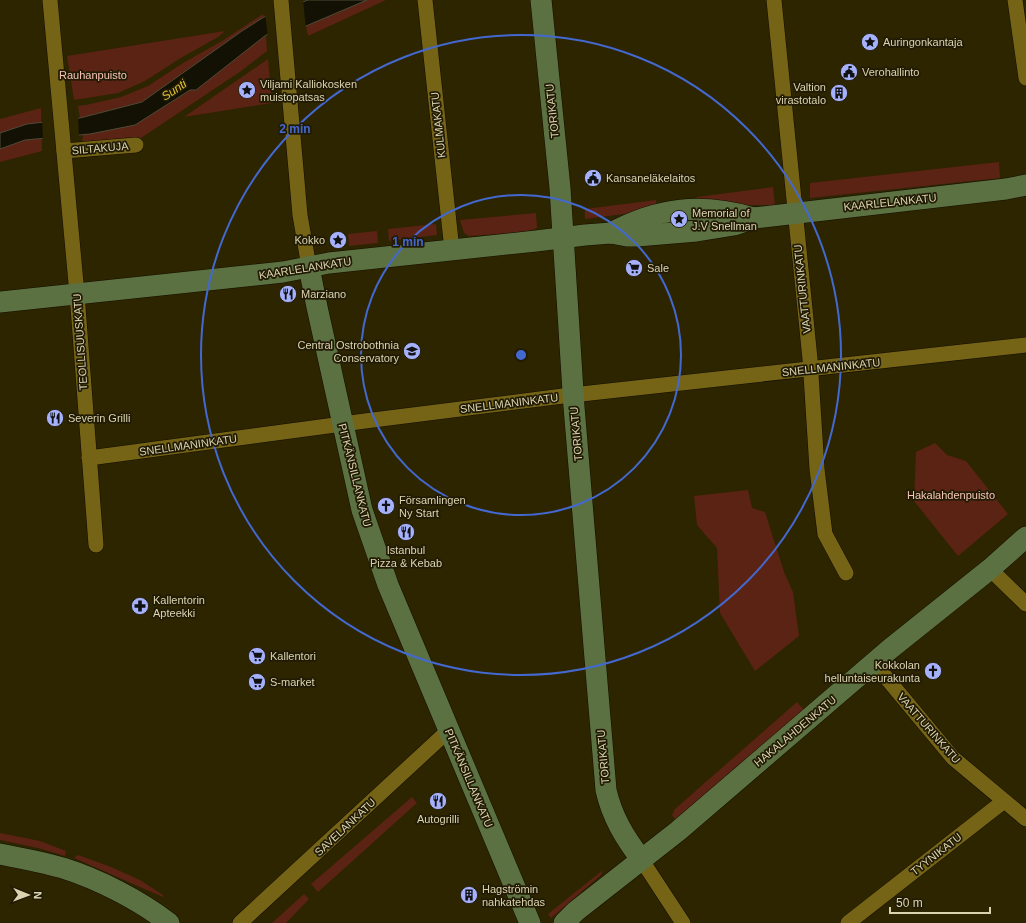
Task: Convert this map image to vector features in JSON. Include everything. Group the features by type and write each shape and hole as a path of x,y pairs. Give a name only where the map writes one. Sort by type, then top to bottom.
{"street":[{"name":"TEOLLISUUSKATU","path":"50,0 64,145 96,545"},
{"name":"KULMAKATU","path":"425,0 452,250"},
{"name":"TORIKATU","path":"541,0 559,180 573,395 606,790 608,802 614,816 626,838 641,859"},
{"name":"VAATTURINKATU","path":"774,0 811,369 817,469 825,534 846,573"},
{"path":"1016,0 1026,78"},
{"name":"PITKÄNSILLANKATU","path":"281,3 300,215 317,307 362,510 388,585 530,923"},
{"name":"SILTAKUJA","path":"64,145 136,145"},
{"name":"KAARLELANKATU","path":"0,302 283,272 329,263 611,233 626,236 657,235 734,225 754,218 1006,189 1026,185"},
{"name":"SNELLMANINKATU","path":"89,458 573,395 1026,345"},
{"name":"HAKALAHDENKATU","path":"564,923 576,911 684,826 874,663 1026,537"},
{"path":"990,568 1026,604"},
{"name":"VAATTURINKATU","path":"874,663 953,758 1026,819"},
{"name":"SAVELANKATU","path":"240,923 449,730"},
{"name":"TYYNIKATU","path":"848,923 1004,801"},
{"path":"0,854 64,869 101,883 141,904 169,923"},
{"path":"641,859 683,923"}],"green space":[{"path":"367,0 386,0 308,36 306,26"},
{"path":"263,14 264,17 142,102 80,118 78,106 121,97 148,86"},
{"name":"Rauhanpuisto","path":"225,31 218,37 179,59 145,81 118,93 74,100 67,56"},
{"path":"266,35 267,51 241,71 135,142 82,147 83,134 135,125 190,90 196,90"},
{"path":"268,59 272,103 184,117"},
{"path":"41,108 42,151 0,162 0,119"},
{"path":"999,162 1000,178 810,198 810,183"},
{"path":"773,187 775,205 697,203 697,197"},
{"path":"656,200 656,205 639,212 585,219 585,209"},
{"path":"536,213 537,228 526,232 469,236 464,233 460,220"},
{"path":"436,224 437,235 389,241 388,229"},
{"path":"377,231 378,243 349,246 348,234"},
{"name":"Hakalahdenpuisto","path":"935,443 947,455 966,461 1008,514 958,556 914,501 916,452"},
{"path":"748,490 752,508 765,512 784,572 793,592 799,636 755,671 720,613 717,548 697,525 694,496"},
{"path":"797,702 805,711 677,822 672,815 675,809"},
{"path":"412,797 417,803 318,892 311,884"},
{"path":"0,833 40,841 66,851 65,856 38,848 0,840"},
{"path":"78,855 111,867 140,880 163,895 163,897 74,858"},
{"path":"603,870 601,875 551,918 548,914"},
{"path":"304,894 309,899 286,923 272,923"}],"water":[{"name":"Sunti","path":"308,0 367,0 306,26 266,35 196,90 190,90 135,125 90,134 25,140 0,149 0,133 27,124 80,118 142,102 264,17"}],"pier":[{"path":"303,0 306,29 268,37 265,14"},
{"path":"78,116 79,137 43,140 42,121"}],"place":[{"name":"Auringonkantaja","path":"870,42"},
{"name":"Verohallinto","path":"849,72"},
{"name":"Viljami Kalliokosken muistopatsas","path":"247,90"},
{"name":"Valtion virastotalo","path":"839,93"},
{"name":"Kansaneläkelaitos","path":"593,178"},
{"name":"Memorial of J.V Snellman","path":"679,219"},
{"name":"Kokko","path":"338,240"},
{"name":"Sale","path":"634,268"},
{"name":"Marziano","path":"288,294"},
{"name":"Central Ostrobothnia Conservatory","path":"412,351"},
{"name":"Severin Grilli","path":"55,418"},
{"name":"Församlingen Ny Start","path":"386,506"},
{"name":"Istanbul Pizza & Kebab","path":"406,532"},
{"name":"Kallentorin Apteekki","path":"140,606"},
{"name":"Kallentori","path":"257,656"},
{"name":"Kokkolan helluntaiseurakunta","path":"933,671"},
{"name":"S-market","path":"257,682"},
{"name":"Autogrilli","path":"438,801"},
{"name":"Hagströmin nahkatehdas","path":"469,895"}]}
